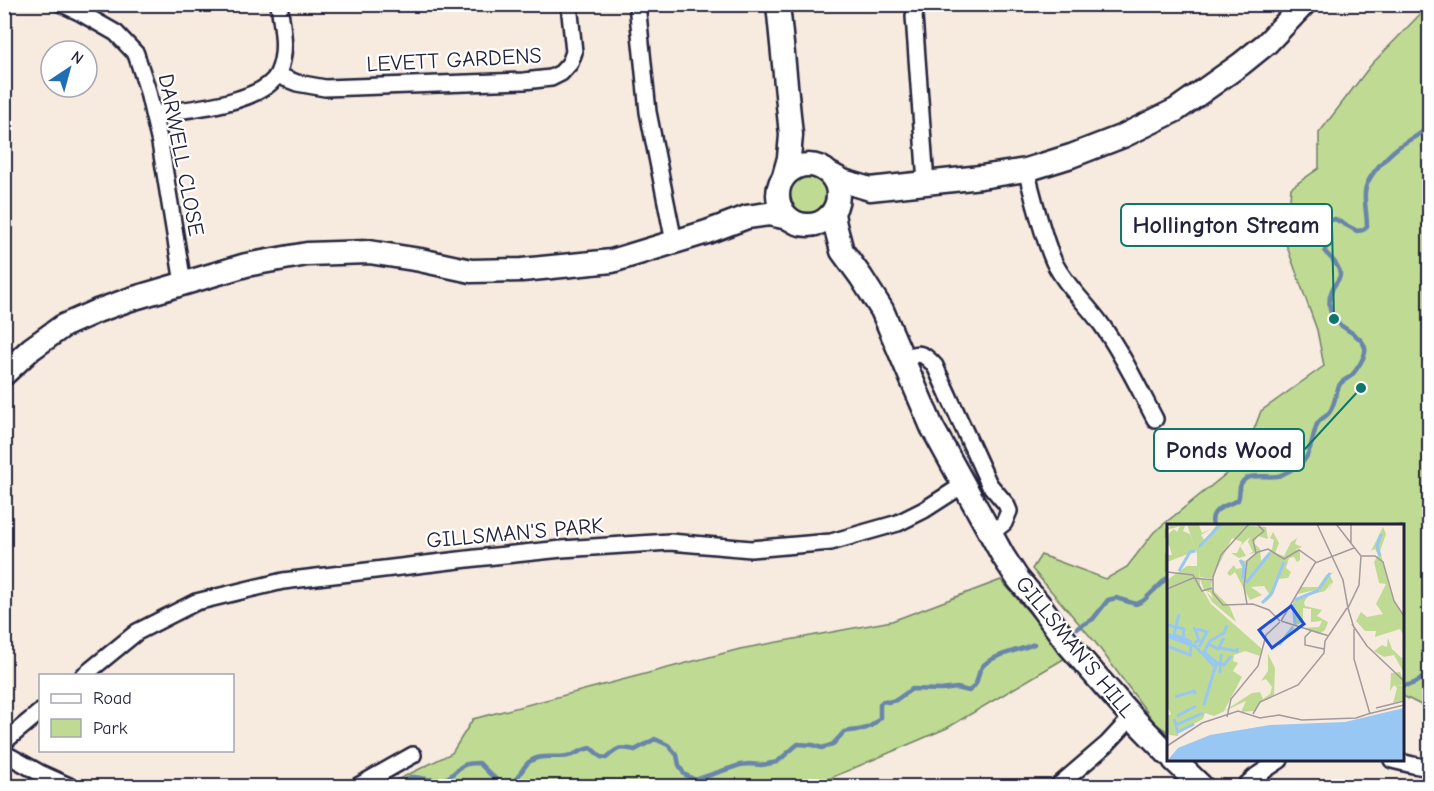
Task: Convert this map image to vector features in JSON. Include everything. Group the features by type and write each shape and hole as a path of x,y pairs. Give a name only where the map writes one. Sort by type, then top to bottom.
{"street":[{"name":"DARWELL CLOSE","path":"62,4 116,33 136,54 160,143 183,284"},
{"path":"153,114 221,104 246,96 266,86 277,75 282,61 284,42 279,4"},
{"name":"LEVETT GARDENS","path":"277,75 297,83 325,88 512,82 551,78 561,73 570,63 574,52 569,4"},
{"path":"637,4 648,112 674,242"},
{"path":"778,4 790,135 789,159 781,183 779,206 797,222 842,251"},
{"path":"918,4 914,16 926,183"},
{"path":"835,209 856,194 870,189 1026,170 1123,136 1176,110 1241,64 1267,43 1299,7"},
{"path":"790,135 804,156 824,170 843,181 870,189"},
{"path":"4,374 31,349 63,326 97,311 246,265 307,254 369,252 471,271 522,270 612,261 708,232 747,217 766,205 791,170 799,166 808,165 824,170 835,181 838,189 839,197 835,209 828,219 821,223 797,222 768,214 747,217"},
{"path":"1026,170 1055,263 1076,295 1101,323 1155,419"},
{"name":"GILLSMAN'S HILL","path":"835,209 835,225 842,251 882,310 933,427 990,534 1018,579 1068,645 1167,753"},
{"path":"903,358 916,354 927,356 935,366 989,484 1006,504 1009,511 1004,523 990,534"},
{"name":"GILLSMAN'S PARK","path":"84,674 137,632 196,602 283,581 562,549 670,542 751,549 831,542 898,523 924,510 963,485"},
{"path":"4,742 39,713"},
{"path":"1058,786 1107,744 1132,717"},
{"path":"4,753 69,786"},
{"path":"358,786 413,755"},
{"path":"1176,761 1201,786"},
{"path":"1245,786 1277,761"},
{"path":"1399,761 1430,768"}],"green space":[{"path":"1429,5 1429,709 1404,696 1404,524 1167,524 1167,731 1155,723 1095,642 1032,569 1041,555 1106,579 1127,567 1154,532 1242,461 1261,411 1324,366 1317,330 1286,244 1291,188 1319,168 1319,133 1371,65"},
{"path":"808,174 817,175 824,180 829,187 829,205 824,212 817,217 808,218 799,217 792,212 787,205 786,196 787,187 792,180 799,175"},
{"path":"1001,580 1067,657 947,728 812,786 385,786 452,753 473,719 740,649 892,621"}],"waterway":[{"path":"1213,524 1213,515 1216,511 1238,500 1242,482 1247,478 1281,475 1298,466 1307,457 1317,424 1330,411 1340,384 1351,376 1361,363 1365,351 1363,343 1337,322 1330,310 1331,293 1340,273 1338,267 1325,252 1328,226 1331,220 1335,219 1357,231 1367,226 1365,192 1370,179 1387,157 1423,131 1430,120"},
{"path":"1077,628 1093,619 1108,600 1116,598 1136,604 1143,601 1167,578"},
{"path":"401,786 411,777 442,780 462,766 472,763 479,763 498,781 512,784 530,761 541,757 563,757 591,748 601,757 606,758 619,749 635,750 655,739 668,745 677,755 684,774 695,780 740,765 777,762 798,744 822,748 833,744 844,732 871,726 880,718 880,704 883,701 896,700 912,689 957,688 969,691 977,682 980,671 986,663 998,656 1034,644"},
{"path":"1404,685 1414,683 1430,672"}],"place":[{"name":"Hollington Stream","path":"1334,319"},
{"name":"Ponds Wood","path":"1361,388"}]}
